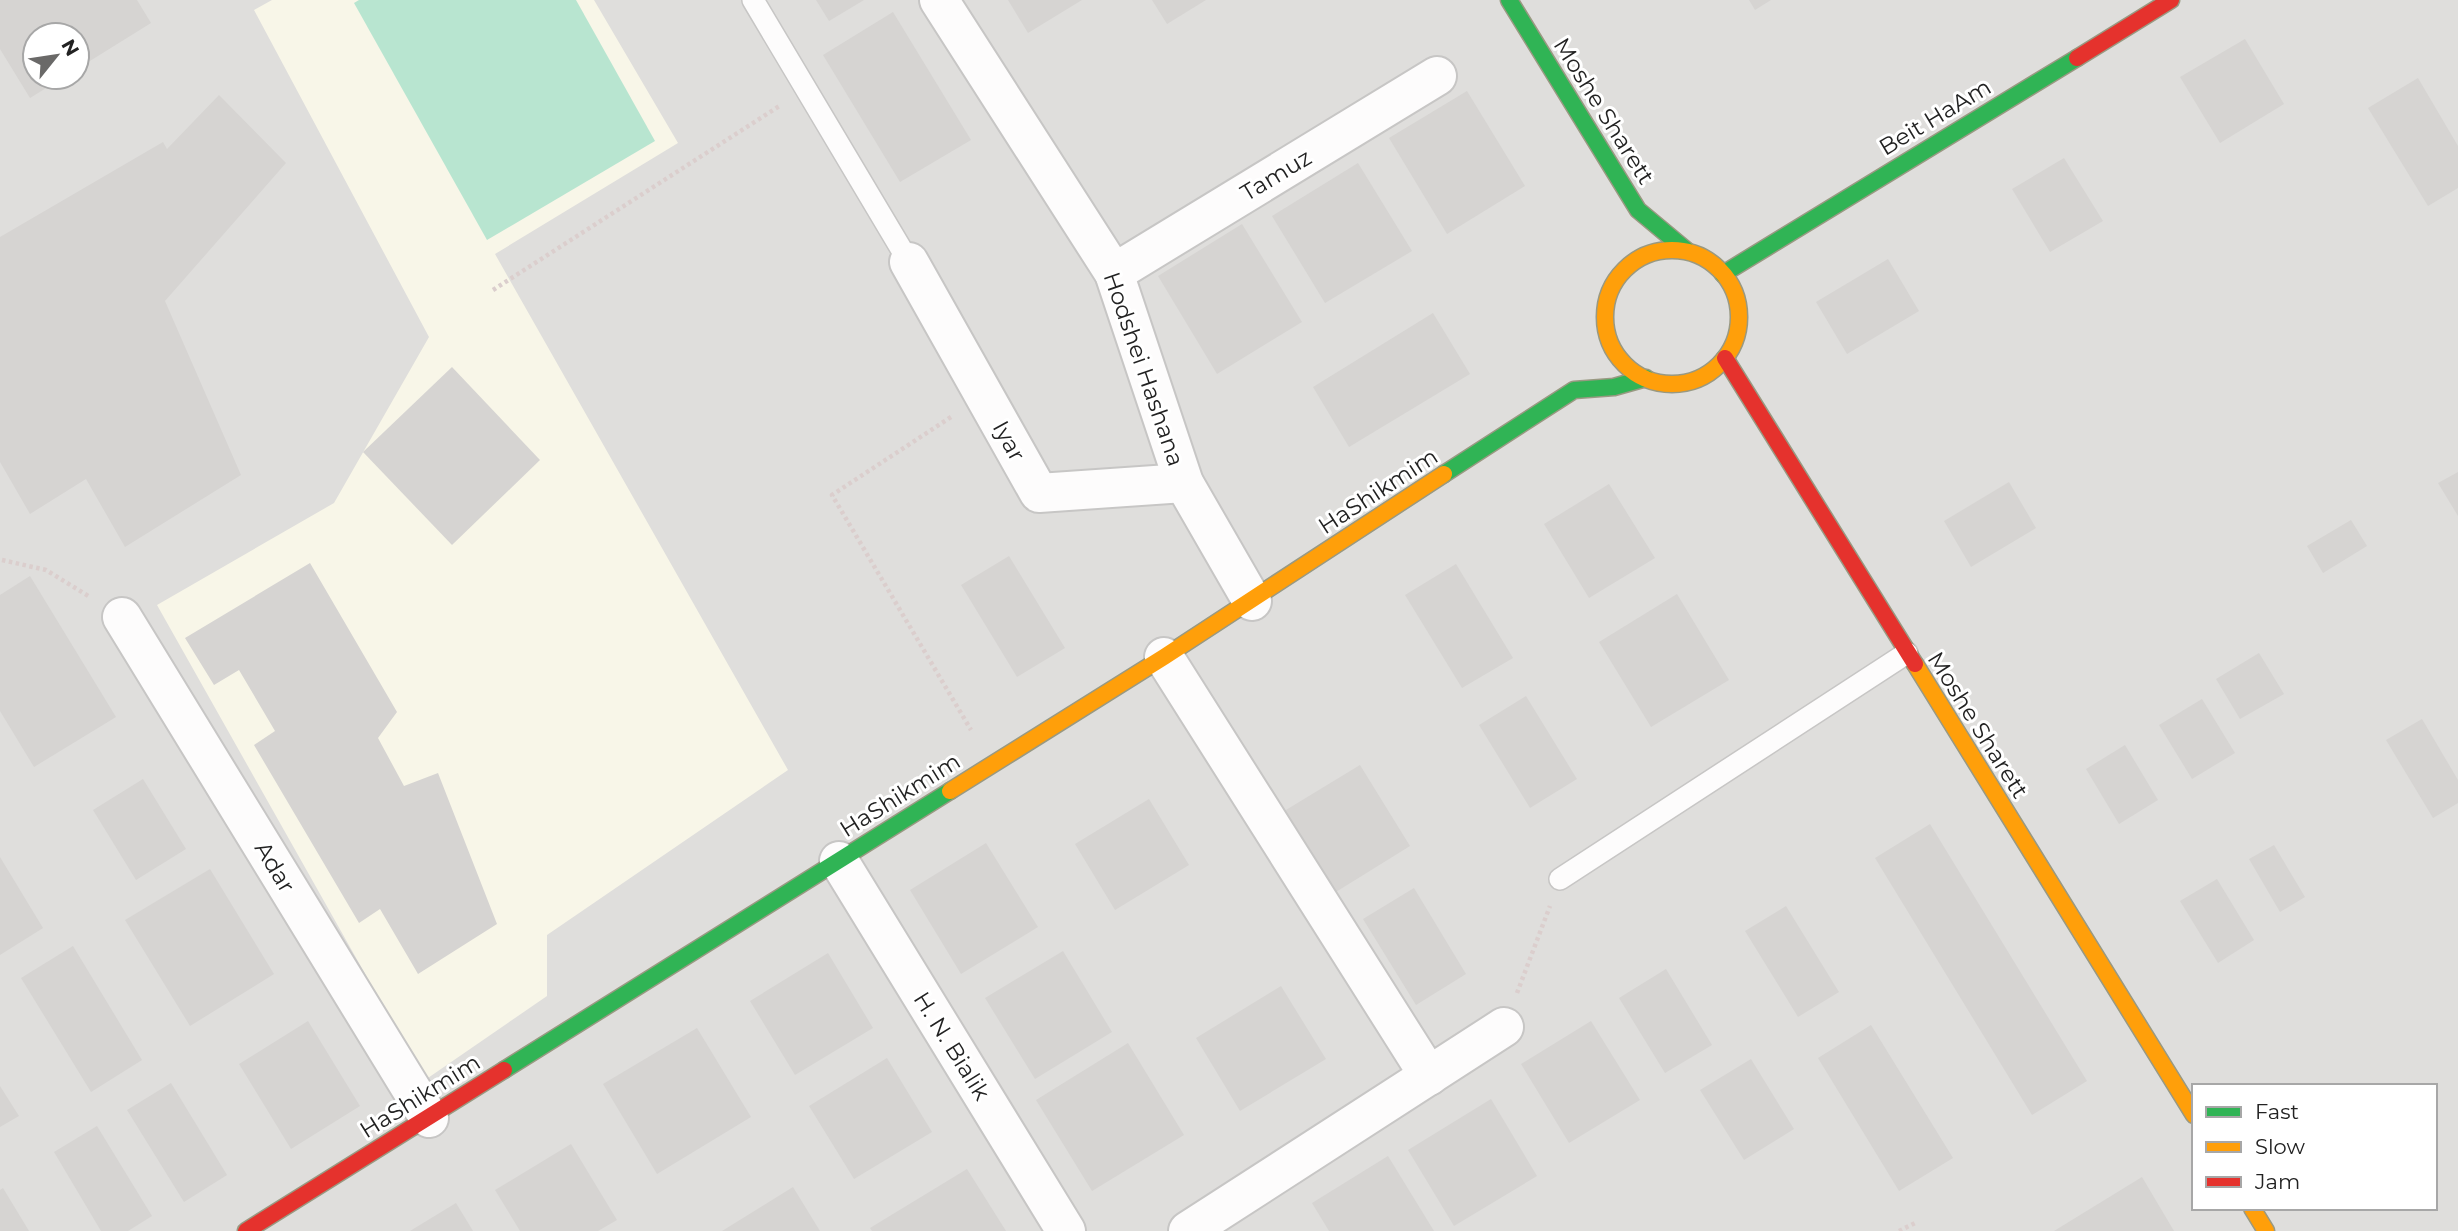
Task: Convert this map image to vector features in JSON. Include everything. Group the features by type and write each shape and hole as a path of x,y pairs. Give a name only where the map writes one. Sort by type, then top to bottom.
{"street":[{"name":"Hodshei Hashana","path":"939,0 1114,273 1184,483 1252,601"},
{"name":"Moshe Sharett","path":"1509,0 1638,210 1686,250"},
{"name":"Beit HaAm","path":"1723,274 2171,0"},
{"name":"Tamuz","path":"1114,273 1437,76"},
{"name":"Moshe Sharett","path":"1624,268 1638,210"},
{"path":"1596,339 1605,307 1612,286 1624,268 1643,256 1663,250 1686,250 1706,259 1723,274 1734,294 1739,316 1735,338 1725,358 1709,373 1688,382 1667,384 1646,378 1627,366 1613,349 1605,329 1605,307"},
{"name":"Iyar","path":"908,262 1038,493 1184,483"},
{"name":"Moshe Sharett","path":"1725,358 2192,1112"},
{"path":"1574,390 1583,370"},
{"name":"HaShikmim","path":"268,1225 429,1118 1252,601 1574,390 1614,387 1646,378"},
{"name":"Adar","path":"122,617 429,1118"},
{"path":"1164,657 1429,1076"},
{"name":"H. N. Bialik","path":"839,860 1066,1231"},
{"path":"1188,1231 1504,1027"},
{"path":"2253,1210 2266,1231"}],"lane":[{"path":"753,0 908,262"},
{"path":"1560,879 1907,653"}],"path":[{"path":"493,290 806,89"},
{"path":"984,395 832,495 992,764"},
{"path":"2,560 46,570 122,617"},
{"path":"1504,1027 1560,879"},
{"path":"1899,1231 1917,1222"}],"shaded area":[{"path":"0,0 2458,0 2458,1231 0,1231"},
{"path":"272,0 594,0 678,143 495,254 788,770 547,935 547,996 425,1080 157,605 334,503 429,337 254,10"}],"green space":[{"path":"359,0 576,0 655,141 487,240 354,3"}],"building":[{"path":"0,0 137,0 151,23 91,60 91,21 21,21 21,83 0,49"},
{"path":"816,0 864,0 829,21"},
{"path":"1008,0 1082,0 1028,33"},
{"path":"1152,0 1206,0 1167,24"},
{"path":"1749,0 1771,0 1755,10"},
{"path":"893,12 971,140 900,182 823,55"},
{"path":"2245,39 2284,104 2220,143 2180,77"},
{"path":"2418,78 2458,146 2458,188 2428,206 2368,108"},
{"path":"26,91 41,91 30,98"},
{"path":"1467,91 1525,186 1447,234 1389,138"},
{"path":"219,95 286,163 165,301 241,475 125,547 86,479 30,514 0,462 0,237 163,142 167,149"},
{"path":"2064,158 2103,221 2050,252 2012,189"},
{"path":"1358,163 1412,251 1325,303 1272,216"},
{"path":"1242,224 1302,322 1217,374 1158,276"},
{"path":"1888,259 1919,311 1847,354 1816,302"},
{"path":"1433,313 1470,374 1349,447 1313,387"},
{"path":"452,367 540,460 452,545 363,452"},
{"path":"2458,472 2458,516 2438,483"},
{"path":"2009,482 2036,528 1971,567 1944,521"},
{"path":"1609,484 1655,558 1589,598 1544,524"},
{"path":"2351,520 2367,546 2323,573 2307,546"},
{"path":"1009,556 1065,648 1017,677 961,585"},
{"path":"310,563 397,712 378,738 404,786 438,773 497,924 418,974 380,909 359,923 254,745 275,731 239,670 214,685 185,638"},
{"path":"1456,564 1513,658 1462,688 1405,595"},
{"path":"30,576 116,717 34,767 0,711 0,595"},
{"path":"1677,594 1729,680 1651,727 1599,642"},
{"path":"2259,653 2284,694 2240,719 2216,679"},
{"path":"1526,696 1577,779 1530,808 1479,725"},
{"path":"2202,699 2235,753 2192,779 2159,725"},
{"path":"2422,719 2458,780 2458,803 2433,818 2386,740"},
{"path":"2125,745 2158,800 2119,824 2086,769"},
{"path":"1360,765 1410,846 1331,895 1281,813"},
{"path":"143,779 186,849 136,880 93,810"},
{"path":"1149,799 1189,865 1115,910 1075,844"},
{"path":"1930,824 2087,1081 2032,1115 1875,858"},
{"path":"986,843 1038,927 961,974 910,890"},
{"path":"2274,845 2305,897 2280,912 2249,859"},
{"path":"0,857 43,928 0,955"},
{"path":"210,869 274,974 190,1026 125,920"},
{"path":"2217,879 2254,940 2218,963 2180,901"},
{"path":"1414,888 1466,974 1416,1005 1363,919"},
{"path":"1786,906 1839,992 1798,1017 1745,931"},
{"path":"73,946 142,1060 91,1092 21,978"},
{"path":"1063,951 1112,1032 1035,1079 985,998"},
{"path":"828,953 873,1028 795,1075 750,1001"},
{"path":"1666,969 1712,1045 1665,1073 1619,998"},
{"path":"1281,986 1326,1059 1240,1111 1196,1038"},
{"path":"308,1021 360,1106 291,1149 239,1064"},
{"path":"1591,1021 1640,1100 1569,1143 1521,1064"},
{"path":"1871,1025 1953,1158 1899,1191 1818,1058"},
{"path":"697,1028 751,1117 657,1174 603,1084"},
{"path":"1128,1043 1184,1135 1092,1191 1036,1100"},
{"path":"887,1058 932,1132 854,1179 809,1106"},
{"path":"1751,1059 1794,1129 1744,1160 1700,1090"},
{"path":"171,1083 227,1175 184,1202 127,1110"},
{"path":"0,1086 19,1116 0,1127"},
{"path":"1491,1099 1537,1176 1454,1226 1408,1150"},
{"path":"97,1126 152,1216 128,1231 101,1231 54,1152"},
{"path":"571,1144 617,1220 598,1231 520,1231 495,1190"},
{"path":"1388,1156 1434,1231 1329,1231 1312,1203"},
{"path":"967,1169 1006,1231 872,1231 870,1228"},
{"path":"2142,1177 2174,1231 2054,1231"},
{"path":"793,1187 820,1231 722,1231"},
{"path":"3,1188 29,1231 0,1231 0,1190"},
{"path":"456,1203 473,1231 410,1231"}],"traffic: fast":[{"path":"1509,0 1638,210 1686,250"},
{"path":"1723,274 2077,58"},
{"path":"1444,474 1574,390 1614,387 1646,378"},
{"path":"504,1070 950,791"}],"traffic: slow":[{"path":"1672,250 1697,255 1719,270 1734,292 1739,317 1734,342 1719,364 1697,379 1672,384 1647,379 1625,364 1610,342 1605,317 1610,292 1625,270 1647,255 1672,250"},
{"path":"950,791 1164,657 1444,474"},
{"path":"1915,664 2192,1112"},
{"path":"2253,1210 2266,1231"}],"traffic: jam":[{"path":"2077,58 2171,0"},
{"path":"1725,358 1915,664"},
{"path":"246,1231 504,1070"}]}
